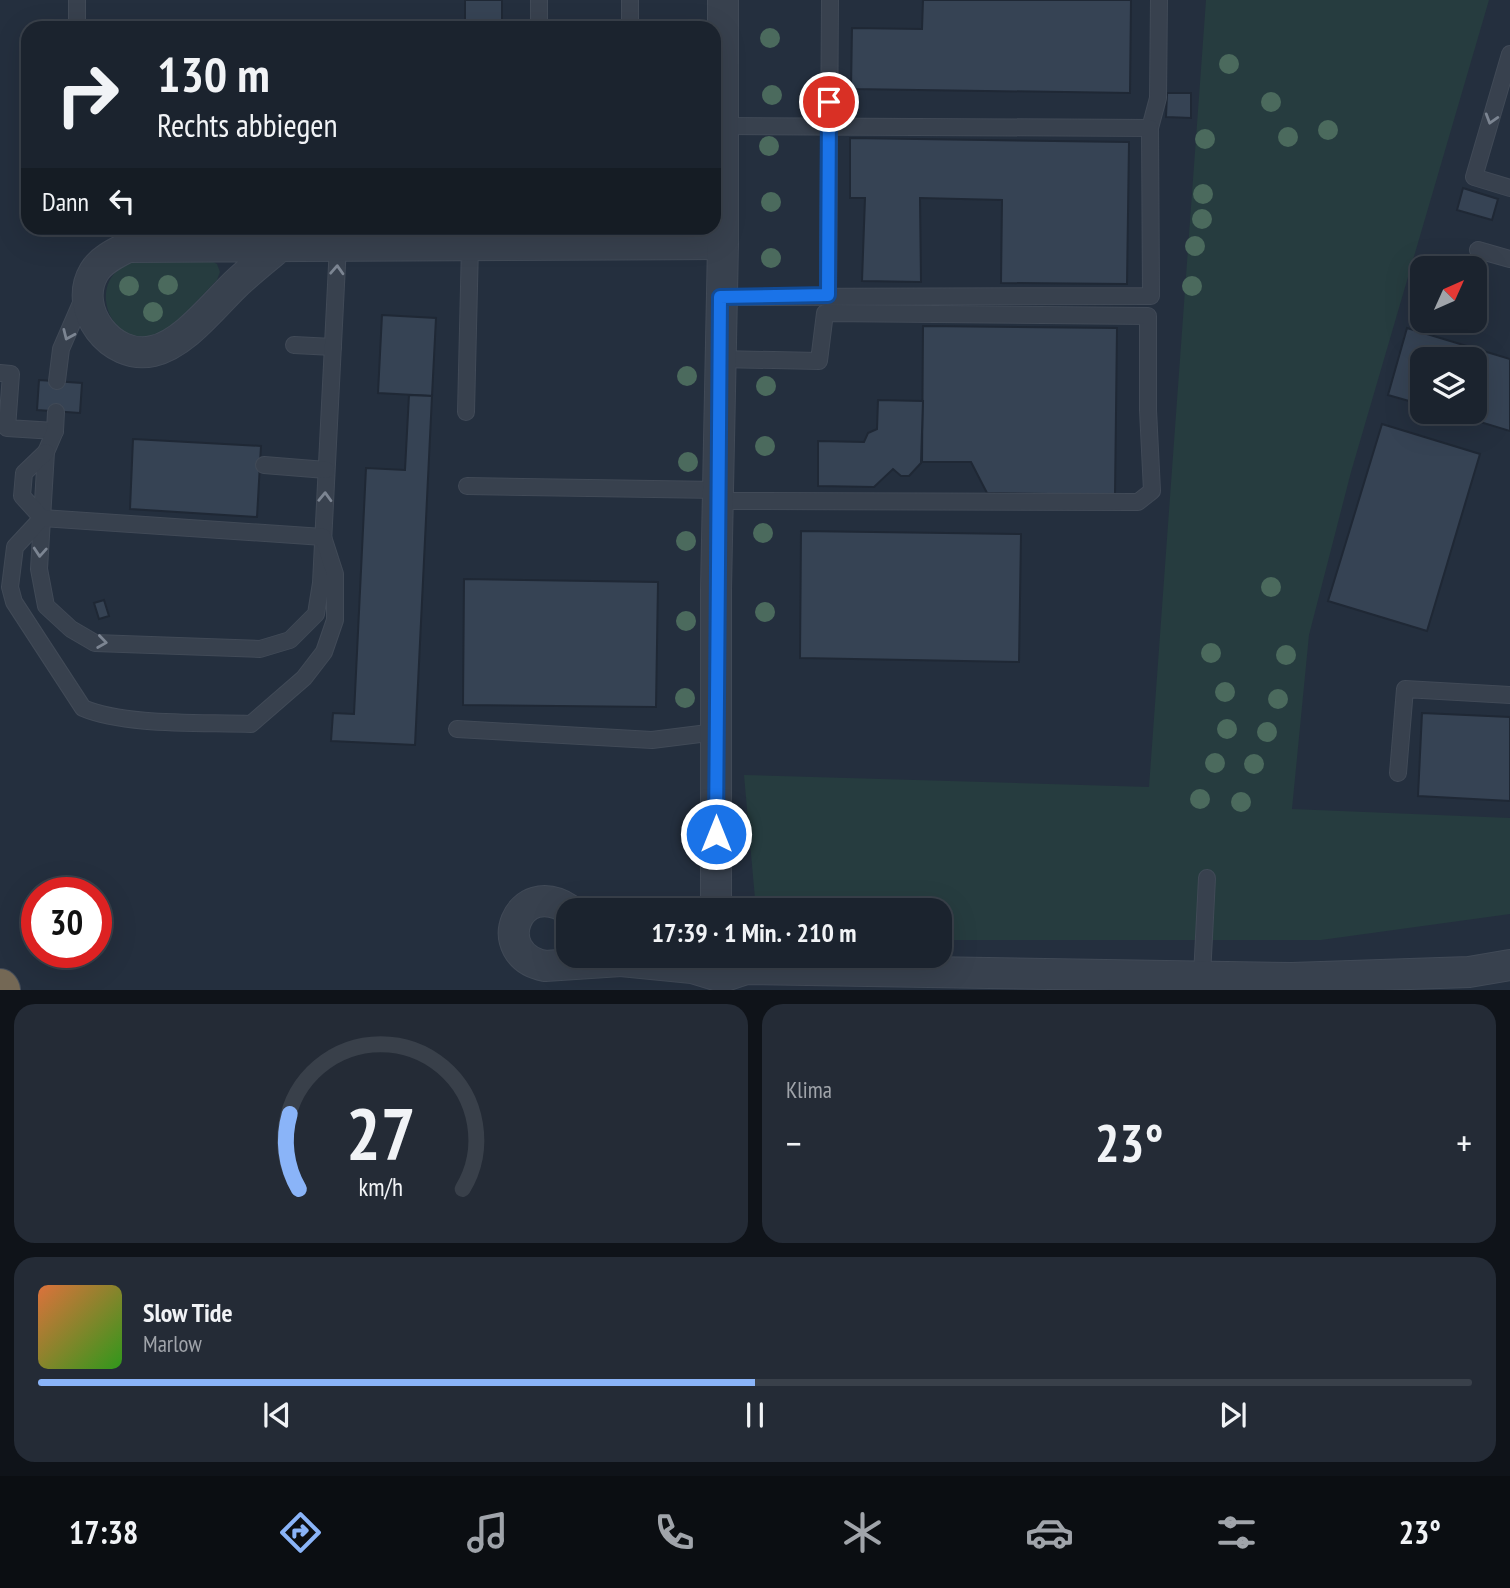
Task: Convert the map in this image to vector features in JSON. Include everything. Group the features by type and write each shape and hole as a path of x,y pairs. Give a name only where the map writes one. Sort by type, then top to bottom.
{"street":[{"path":"721,89 723,0"},
{"path":"716,898 719,359 723,244 721,170"},
{"path":"280,246 240,280 178,340 152,352 125,349 105,338 90,314 87,291 94,271 107,258 128,247 338,245 723,244"},
{"path":"556,901 543,900 525,908 514,925 516,947 522,955 535,964 556,965"},
{"path":"692,968 720,974 746,969 1292,978 1455,972 1510,965"}],"lane":[{"path":"77,0 77,21"},
{"path":"539,0 539,21"},
{"path":"630,21 631,0"},
{"path":"828,295 830,0"},
{"path":"467,486 718,495 1138,502 1152,491 1147,410 1148,316 1151,296 1150,128 1158,98 1159,0"},
{"path":"1510,54 1474,177 1510,188"},
{"path":"721,133 828,128 1150,128"},
{"path":"42,518 39,569 46,607 71,629 95,643 260,649 290,640 316,614 321,583 338,245"},
{"path":"466,412 470,245"},
{"path":"1478,250 1510,259"},
{"path":"57,381 61,349 87,291"},
{"path":"720,297 1151,296"},
{"path":"719,359 819,361 825,313 1148,316"},
{"path":"294,345 333,347"},
{"path":"0,373 11,374 7,428 55,431"},
{"path":"56,412 55,431 46,452 24,473 22,496 42,518 323,537"},
{"path":"264,465 326,470"},
{"path":"42,518 15,547 10,587 14,602 83,708 95,714 127,719 251,724 304,678 324,652 335,620 335,575 323,537"},
{"path":"1398,773 1405,689 1510,695"},
{"path":"457,729 652,740 716,733"},
{"path":"1202,976 1207,878"}],"green space":[{"path":"1206,0 1489,0 1414,256 1410,256 1410,270 1351,472 1309,635 1292,809 1510,818 1510,914 1321,940 952,940 952,898 755,898 744,775 1149,787"},
{"path":"137,260 209,260 217,264 220,272 217,280 174,324 161,333 143,337 128,334 116,324 108,311 106,296 109,281 119,269"}],"building":[{"path":"465,0 502,0 502,21 465,21"},
{"path":"923,0 1131,0 1130,93 851,89 852,28 922,29"},
{"path":"1167,93 1191,93 1191,118 1166,117"},
{"path":"850,138 1129,142 1127,284 1001,283 1002,200 920,198 921,282 862,281 865,198 850,198"},
{"path":"1463,188 1498,199 1492,220 1457,210"},
{"path":"382,315 436,318 432,396 378,393"},
{"path":"923,326 1117,328 1115,495 987,493 971,462 922,462"},
{"path":"1407,328 1410,329 1410,333 1424,333 1470,347 1410,347 1410,401 1388,395"},
{"path":"1487,352 1510,359 1510,431 1487,424"},
{"path":"39,380 82,383 80,413 37,410"},
{"path":"409,395 432,396 415,745 331,741 333,713 354,714 366,468 405,470"},
{"path":"878,400 923,401 921,463 909,476 901,476 893,469 874,487 818,486 818,441 864,442 868,433 877,429"},
{"path":"1382,424 1480,454 1427,631 1328,601"},
{"path":"133,439 261,446 257,517 130,509"},
{"path":"801,531 1021,534 1019,662 800,658"},
{"path":"464,579 658,582 656,707 463,705"},
{"path":"104,600 109,616 99,619 94,603"},
{"path":"1422,713 1510,717 1510,801 1418,796"}],"route":[{"path":"716,834 720,297 828,295 829,102"}]}
